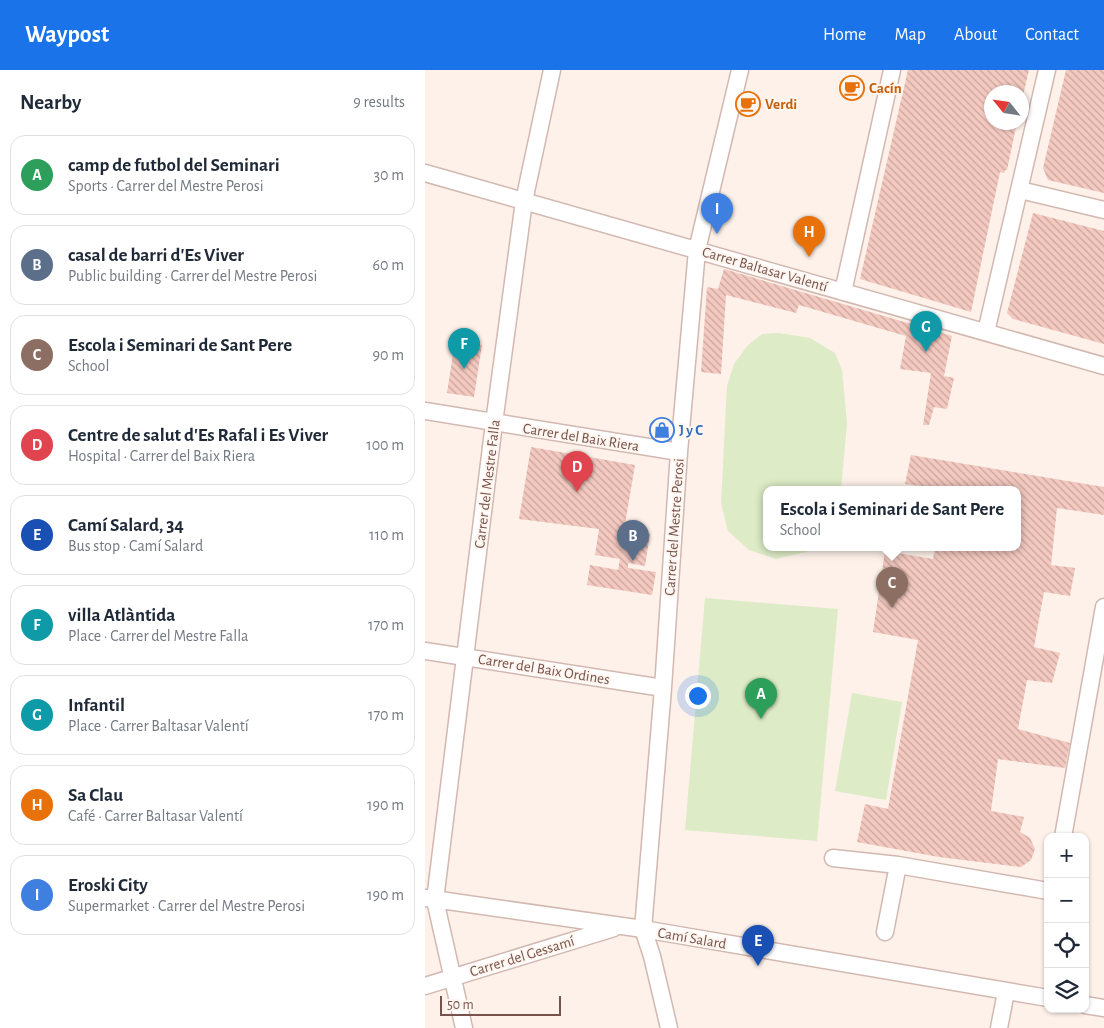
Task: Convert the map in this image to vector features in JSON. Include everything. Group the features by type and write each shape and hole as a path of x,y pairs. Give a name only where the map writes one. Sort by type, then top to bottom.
{"street":[{"name":"Carrer del Mestre Falla","path":"464,1028 430,899 466,657 494,423 525,201 552,70"},
{"name":"Carrer del Mestre Perosi","path":"643,930 663,688 679,452 697,250 740,70"},
{"path":"843,292 892,70"},
{"path":"986,332 1047,70"},
{"name":"Carrer Baltasar Valentí","path":"425,173 1104,366"},
{"path":"1020,190 1104,210"},
{"name":"Carrer del Baix Riera","path":"425,411 679,452"},
{"path":"1064,833 1104,607"},
{"name":"Carrer del Baix Ordines","path":"425,651 663,688"},
{"path":"833,858 899,865 1044,890"},
{"path":"885,932 899,865"},
{"name":"Camí Salard","path":"430,899 619,926 1044,997"},
{"name":"Carrer del Gessamí","path":"425,986 619,926"},
{"path":"643,930 652,956 669,1028"},
{"path":"999,1028 1006,992"},
{"path":"1089,1006 1104,1008"}],"green space":[{"path":"779,333 810,338 835,353 842,370 847,423 841,486 763,486 763,551 807,551 776,559 749,550 728,531 721,503 727,386 734,364 748,345 762,334"},
{"path":"705,598 838,609 817,841 685,830"},
{"path":"852,693 902,702 886,800 835,791"}],"building":[{"path":"908,70 1029,70 1026,85 984,85 984,130 1015,130 1007,170 1004,173 1000,172 971,312 860,279"},
{"path":"1066,70 1104,70 1104,193 1048,180 1043,168"},
{"path":"1033,213 1104,231 1104,344 1013,319 1007,313"},
{"path":"724,269 952,336 944,376 954,378 947,409 934,407 929,425 923,425 931,373 900,369 906,336 799,305 796,313 726,295 721,374 701,372 707,287 718,289"},
{"path":"455,341 482,345 474,397 447,393"},
{"path":"531,447 635,465 624,530 650,534 645,566 628,563 628,568 656,572 652,595 587,585 590,565 618,570 620,559 595,555 599,529 519,519"},
{"path":"911,455 1104,487 1104,515 1057,508 1051,565 1075,568 1070,596 1044,592 1034,647 1060,653 1052,683 1027,680 1018,729 1070,743 1065,768 998,759 991,811 1024,817 1020,832 1030,838 1035,849 1031,860 1021,867 939,857 857,842 865,804 888,809 918,640 873,632 885,551 933,559 934,551 1021,551 1021,486 920,486 905,484"}],"place":[{"name":"Cacín","path":"852,88"},
{"name":"Verdi","path":"748,104"},
{"name":"Eroski City","path":"717,234"},
{"name":"Sa Clau","path":"809,257"},
{"name":"Infantil","path":"926,352"},
{"name":"villa Atlàntida","path":"464,369"},
{"name":"J y C","path":"662,430"},
{"name":"Centre de salut d'Es Rafal i Es Viver","path":"577,492"},
{"name":"casal de barri d'Es Viver","path":"633,561"},
{"name":"Escola i Seminari de Sant Pere","path":"892,608"},
{"name":"camp de futbol del Seminari","path":"761,719"},
{"name":"Camí Salard, 34","path":"758,966"}]}
